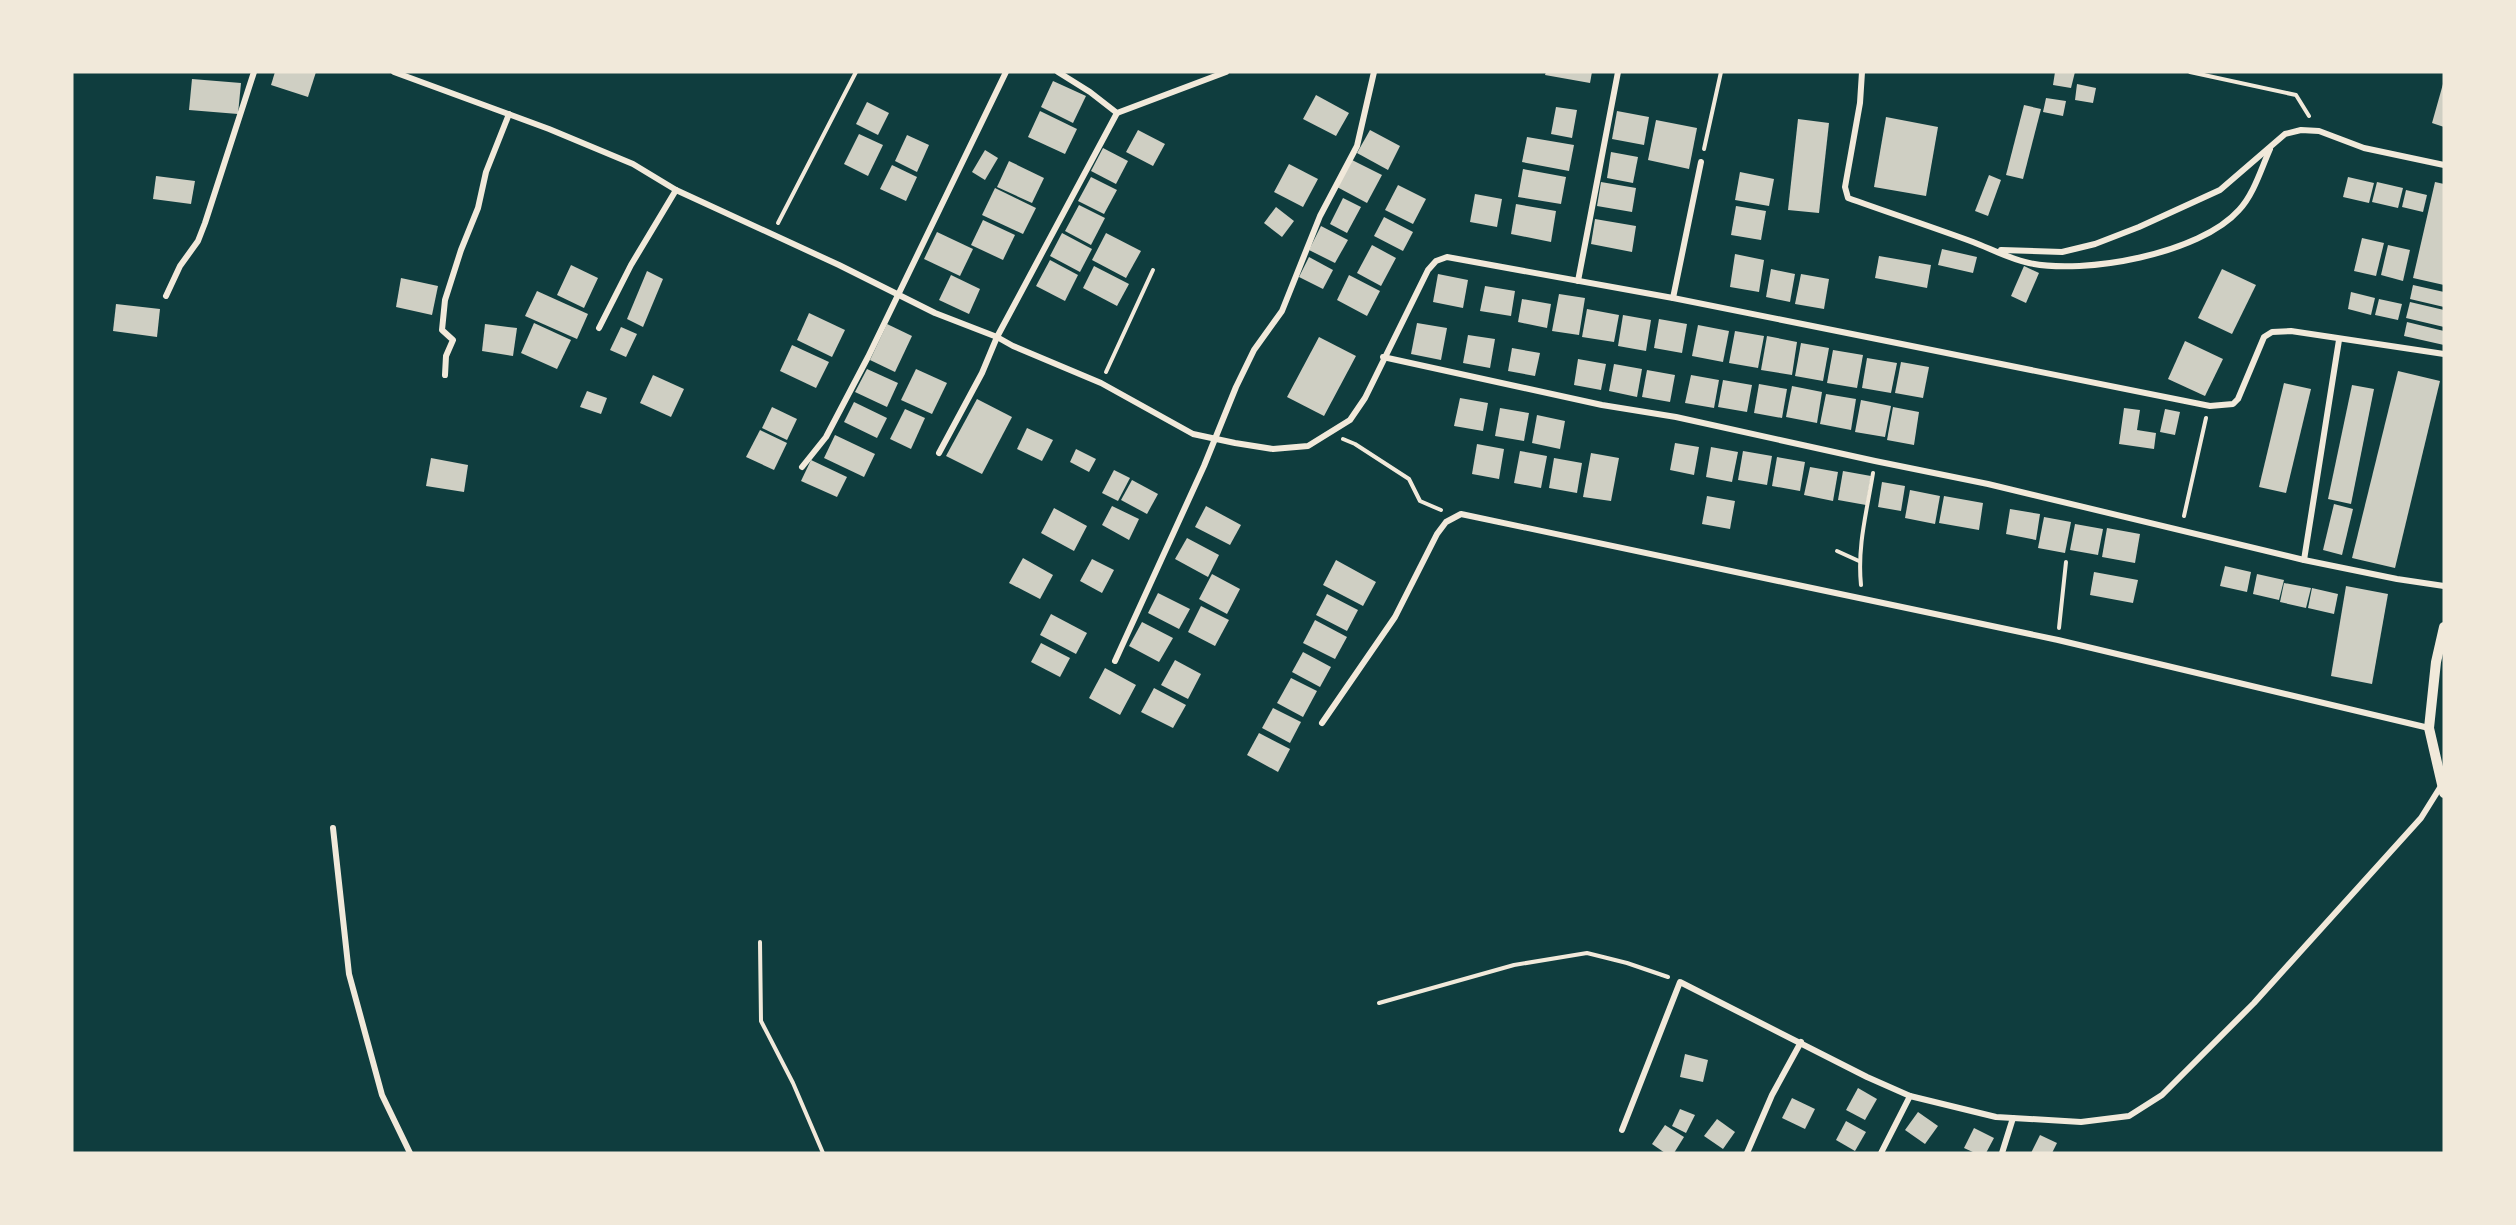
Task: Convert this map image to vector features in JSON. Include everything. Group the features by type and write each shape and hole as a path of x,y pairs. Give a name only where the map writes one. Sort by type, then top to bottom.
{"street":[{"path":"166,296 180,266 198,241 255,72"},
{"path":"394,72 509,114 633,164 676,190 935,313 998,336 1013,346 1101,383 1193,434 1273,449 1308,446 1350,420 1365,398 1383,357 1428,270 1436,261 1447,257 1672,298 2210,406 2233,404 2238,399 2264,337 2272,332 2290,331 2444,354"},
{"path":"802,467 826,436 868,357 1006,72"},
{"path":"1058,72 1090,92 1117,114"},
{"path":"939,453 982,373 998,336 1117,114 1226,72"},
{"path":"1115,661 1254,350 1282,311 1320,216 1357,146 1374,72"},
{"path":"1578,281 1618,72"},
{"path":"1862,72 1860,103 1845,187 1848,198 2028,263 2068,268 2144,256 2203,236 2239,210 2270,149"},
{"path":"445,375 447,356 453,340 442,330 446,300 461,250 478,208 486,172 509,114"},
{"path":"1994,250 2062,252 2128,231 2220,190 2285,134 2301,130 2319,131 2364,148 2444,165"},
{"path":"1672,298 1701,162"},
{"path":"599,328 631,266 676,190"},
{"path":"2304,560 2339,340"},
{"path":"1383,357 1602,405 1676,417 1988,484 2304,560 2444,586"},
{"path":"1322,723 1395,617 1437,534 1446,522 1461,514 2058,640 2429,728"},
{"path":"1622,1130 1680,982 1867,1077 1910,1096 1996,1117 2081,1122 2129,1116 2162,1095 2254,1003 2421,818 2443,788 2429,728 2436,662 2444,627"},
{"path":"333,828 349,974 382,1095 410,1153"},
{"path":"1748,1153 1772,1095 1800,1042"},
{"path":"1881,1153 1910,1096"},
{"path":"2002,1153 2013,1118"}],"path":[{"path":"771,234 856,72"},
{"path":"1701,162 1721,72"},
{"path":"2190,72 2295,95 2319,131"},
{"path":"1101,383 1153,270"},
{"path":"2180,531 2210,406"},
{"path":"1328,434 1355,444 1409,479 1420,501"},
{"path":"1861,597 1859,561 1875,461"},
{"path":"1838,551 1859,561"},
{"path":"2058,640 2066,562"},
{"path":"760,942 761,1021 793,1083 823,1153"},
{"path":"1379,1003 1514,965 1587,953 1627,963 1680,982"}],"building":[{"path":"275,72 316,72 308,97 271,85"},
{"path":"1546,72 1592,72 1590,83 1545,75"},
{"path":"2055,72 2075,72 2071,88 2053,85"},
{"path":"192,79 241,83 238,114 189,110"},
{"path":"1053,81 1086,96 1073,123 1041,107"},
{"path":"2077,84 2096,88 2093,103 2075,100"},
{"path":"2444,84 2444,127 2432,123"},
{"path":"1316,95 1349,113 1336,136 1303,119"},
{"path":"2046,98 2066,101 2063,116 2043,112"},
{"path":"867,102 889,113 878,135 856,124"},
{"path":"2024,105 2041,109 2023,179 2006,175"},
{"path":"1556,107 1577,110 1572,138 1551,134"},
{"path":"1040,111 1077,129 1065,154 1028,137"},
{"path":"1617,111 1649,117 1644,145 1612,139"},
{"path":"1886,117 1938,127 1926,196 1874,187"},
{"path":"1798,119 1829,123 1819,213 1788,210"},
{"path":"1656,120 1697,128 1689,169 1648,160"},
{"path":"1138,130 1165,144 1153,166 1126,152"},
{"path":"1370,130 1400,146 1388,170 1357,153"},
{"path":"859,134 883,145 868,176 844,164"},
{"path":"907,135 929,145 917,172 895,161"},
{"path":"1527,137 1574,145 1569,171 1522,162"},
{"path":"1103,148 1128,161 1116,184 1091,171"},
{"path":"985,150 998,158 985,180 972,172"},
{"path":"1611,152 1638,157 1633,183 1607,178"},
{"path":"1352,160 1382,175 1367,203 1337,187"},
{"path":"1009,161 1044,178 1032,203 997,187"},
{"path":"1289,164 1318,179 1303,207 1274,192"},
{"path":"892,165 917,177 906,201 880,189"},
{"path":"1523,169 1566,177 1561,204 1518,197"},
{"path":"1740,172 1774,179 1769,206 1735,200"},
{"path":"1989,175 2001,180 1988,216 1975,211"},
{"path":"156,176 195,181 191,204 153,199"},
{"path":"1091,177 1117,190 1104,214 1078,201"},
{"path":"2348,177 2374,183 2369,203 2343,197"},
{"path":"1601,182 1636,188 1632,212 1597,206"},
{"path":"2377,182 2403,188 2398,208 2372,202"},
{"path":"2435,182 2444,184 2444,285 2413,278"},
{"path":"1398,185 1426,199 1413,224 1385,210"},
{"path":"995,188 1036,208 1023,234 982,215"},
{"path":"2406,190 2427,195 2423,212 2402,207"},
{"path":"1475,194 1502,199 1497,227 1470,222"},
{"path":"1343,198 1361,207 1347,233 1330,224"},
{"path":"1516,204 1556,211 1551,242 1511,234"},
{"path":"1079,205 1105,218 1091,245 1065,231"},
{"path":"1736,206 1766,211 1761,240 1731,235"},
{"path":"1276,207 1294,221 1282,237 1264,223"},
{"path":"1384,217 1413,232 1403,251 1374,236"},
{"path":"1595,219 1636,226 1632,252 1591,244"},
{"path":"983,220 1015,235 1003,260 971,245"},
{"path":"1321,226 1348,240 1335,263 1309,250"},
{"path":"937,232 973,249 960,276 924,259"},
{"path":"1062,233 1092,249 1080,272 1050,256"},
{"path":"1106,233 1141,251 1126,278 1092,260"},
{"path":"2362,238 2384,243 2376,276 2354,271"},
{"path":"1372,245 1396,258 1381,286 1357,273"},
{"path":"2388,245 2410,250 2403,281 2381,275"},
{"path":"1942,249 1977,257 1973,273 1938,265"},
{"path":"1735,254 1764,260 1759,292 1730,287"},
{"path":"1879,256 1931,265 1927,288 1875,278"},
{"path":"1309,257 1333,270 1323,289 1299,277"},
{"path":"1050,260 1078,275 1065,301 1036,286"},
{"path":"571,265 598,278 584,308 557,295"},
{"path":"1094,266 1129,284 1117,306 1083,288"},
{"path":"2024,266 2039,273 2026,303 2011,296"},
{"path":"1771,269 1795,274 1790,302 1766,297"},
{"path":"2222,269 2256,285 2232,334 2198,318"},
{"path":"647,271 663,279 643,327 627,319"},
{"path":"1438,274 1468,280 1463,308 1433,302"},
{"path":"1801,274 1829,279 1824,309 1795,304"},
{"path":"951,275 980,289 969,314 939,300"},
{"path":"1349,275 1380,291 1367,316 1337,300"},
{"path":"401,278 438,286 432,315 396,307"},
{"path":"2413,285 2444,292 2444,307 2410,299"},
{"path":"1485,286 1515,291 1511,316 1480,311"},
{"path":"537,291 588,314 577,339 525,316"},
{"path":"2351,292 2375,298 2371,315 2348,309"},
{"path":"1559,294 1585,298 1579,335 1552,331"},
{"path":"1522,299 1551,304 1547,328 1518,322"},
{"path":"2379,299 2402,304 2398,320 2375,315"},
{"path":"2410,302 2444,310 2444,327 2406,318"},
{"path":"116,304 160,309 157,337 113,331"},
{"path":"1587,309 1619,315 1614,342 1582,337"},
{"path":"809,313 845,330 832,357 797,340"},
{"path":"1623,315 1651,320 1646,351 1618,346"},
{"path":"1659,319 1687,324 1682,353 1654,348"},
{"path":"2407,322 2444,331 2444,345 2404,336"},
{"path":"534,323 571,340 557,369 521,353"},
{"path":"1417,323 1447,328 1441,360 1411,354"},
{"path":"485,324 517,328 513,356 482,351"},
{"path":"887,324 912,336 895,372 870,360"},
{"path":"1698,325 1729,331 1723,362 1692,356"},
{"path":"621,327 637,334 626,357 610,350"},
{"path":"1735,331 1764,336 1758,368 1729,363"},
{"path":"1468,335 1495,339 1490,368 1463,363"},
{"path":"1767,336 1797,342 1792,375 1761,370"},
{"path":"1319,337 1356,356 1324,416 1287,397"},
{"path":"2185,341 2223,359 2205,396 2168,379"},
{"path":"1801,343 1829,348 1823,381 1795,376"},
{"path":"792,345 829,362 816,388 780,371"},
{"path":"1512,348 1540,353 1535,376 1508,371"},
{"path":"1833,350 1863,355 1857,388 1827,383"},
{"path":"1867,358 1897,363 1891,393 1862,388"},
{"path":"1578,359 1606,364 1601,390 1574,385"},
{"path":"1901,362 1929,367 1923,398 1895,393"},
{"path":"1614,364 1642,369 1637,397 1609,391"},
{"path":"867,369 898,383 887,407 855,392"},
{"path":"916,369 947,383 932,414 901,400"},
{"path":"1647,370 1675,375 1670,402 1642,397"},
{"path":"2398,371 2440,381 2395,568 2352,558"},
{"path":"653,375 684,389 671,417 640,403"},
{"path":"1691,375 1719,380 1714,408 1685,403"},
{"path":"1723,380 1752,385 1747,412 1718,407"},
{"path":"2284,383 2311,389 2286,493 2259,487"},
{"path":"1759,384 1787,389 1782,418 1754,413"},
{"path":"2352,385 2374,389 2351,504 2328,499"},
{"path":"1792,386 1822,392 1817,423 1786,417"},
{"path":"587,391 607,398 601,414 580,407"},
{"path":"1826,394 1856,399 1851,430 1820,424"},
{"path":"1460,398 1488,403 1483,431 1454,426"},
{"path":"977,399 1012,417 982,474 946,456"},
{"path":"1861,400 1891,406 1885,437 1855,432"},
{"path":"854,402 887,418 877,438 844,422"},
{"path":"772,407 797,419 787,440 762,428"},
{"path":"1893,407 1919,412 1914,445 1887,440"},
{"path":"1500,408 1529,413 1524,441 1495,436"},
{"path":"2124,408 2140,410 2137,430 2156,433 2154,449 2119,444"},
{"path":"905,409 925,418 911,449 890,439"},
{"path":"2165,409 2180,412 2175,435 2160,432"},
{"path":"1537,415 1565,421 1560,449 1532,443"},
{"path":"1027,428 1053,440 1042,461 1017,449"},
{"path":"760,430 787,443 774,470 746,457"},
{"path":"835,435 875,454 864,477 824,458"},
{"path":"1675,443 1699,447 1694,475 1670,470"},
{"path":"1477,444 1504,449 1499,479 1472,474"},
{"path":"1711,447 1738,452 1732,482 1706,477"},
{"path":"1076,449 1096,459 1089,472 1070,462"},
{"path":"1520,451 1547,456 1541,488 1514,483"},
{"path":"1743,451 1772,456 1767,485 1738,480"},
{"path":"1591,453 1619,458 1611,501 1583,497"},
{"path":"1777,457 1805,462 1800,491 1772,486"},
{"path":"431,458 468,465 464,492 426,486"},
{"path":"1554,458 1582,463 1577,493 1549,488"},
{"path":"811,460 847,477 837,497 801,481"},
{"path":"1810,467 1838,472 1833,501 1804,495"},
{"path":"1114,470 1130,478 1118,501 1102,493"},
{"path":"1843,471 1871,476 1866,505 1838,500"},
{"path":"1132,480 1158,494 1147,514 1121,500"},
{"path":"1882,482 1905,486 1901,511 1878,507"},
{"path":"1910,490 1940,496 1935,524 1905,518"},
{"path":"1707,496 1735,501 1730,529 1702,524"},
{"path":"1944,496 1983,503 1979,530 1939,523"},
{"path":"2334,504 2353,509 2342,555 2323,550"},
{"path":"1112,506 1139,519 1129,540 1102,525"},
{"path":"1206,506 1241,525 1230,545 1195,527"},
{"path":"1054,508 1087,526 1074,551 1041,533"},
{"path":"2010,509 2040,514 2036,540 2006,534"},
{"path":"2044,517 2071,522 2065,553 2038,548"},
{"path":"2075,524 2103,529 2098,555 2070,550"},
{"path":"2107,528 2140,534 2135,563 2102,557"},
{"path":"1187,538 1219,555 1208,577 1175,559"},
{"path":"1023,558 1053,575 1040,599 1009,583"},
{"path":"1092,559 1114,570 1102,593 1080,581"},
{"path":"1336,560 1376,582 1363,606 1323,585"},
{"path":"2225,566 2251,572 2247,592 2220,586"},
{"path":"2094,572 2138,580 2133,603 2090,595"},
{"path":"1212,574 1240,589 1227,614 1199,599"},
{"path":"2257,574 2284,580 2279,600 2253,594"},
{"path":"2284,583 2311,588 2306,608 2280,602"},
{"path":"2346,586 2388,594 2372,684 2331,676"},
{"path":"2312,588 2338,594 2334,614 2308,608"},
{"path":"1158,593 1190,609 1179,629 1148,613"},
{"path":"1327,594 1358,610 1347,631 1316,615"},
{"path":"1201,606 1229,620 1215,646 1188,632"},
{"path":"1051,614 1087,633 1076,654 1040,635"},
{"path":"1315,620 1347,637 1335,659 1303,643"},
{"path":"1142,622 1173,638 1159,662 1129,646"},
{"path":"1041,643 1070,658 1060,677 1031,662"},
{"path":"1303,652 1331,667 1320,687 1292,672"},
{"path":"1175,660 1201,674 1188,699 1161,685"},
{"path":"1105,668 1136,685 1120,715 1089,698"},
{"path":"1291,678 1317,691 1303,717 1277,703"},
{"path":"1154,688 1186,705 1173,728 1141,712"},
{"path":"1273,708 1301,722 1290,743 1262,728"},
{"path":"1259,733 1290,749 1278,772 1247,755"},
{"path":"1685,1054 1708,1060 1703,1082 1680,1077"},
{"path":"1858,1088 1877,1099 1865,1120 1846,1110"},
{"path":"1792,1098 1815,1109 1805,1129 1782,1118"},
{"path":"1680,1109 1695,1115 1686,1133 1672,1126"},
{"path":"1918,1112 1938,1126 1925,1144 1905,1130"},
{"path":"1717,1119 1735,1132 1723,1149 1704,1136"},
{"path":"1846,1121 1866,1132 1855,1151 1836,1140"},
{"path":"1665,1125 1684,1137 1674,1153 1665,1153 1652,1144"},
{"path":"1974,1128 1994,1138 1986,1153 1975,1153 1964,1148"},
{"path":"2040,1135 2057,1143 2052,1153 2031,1153"}]}
